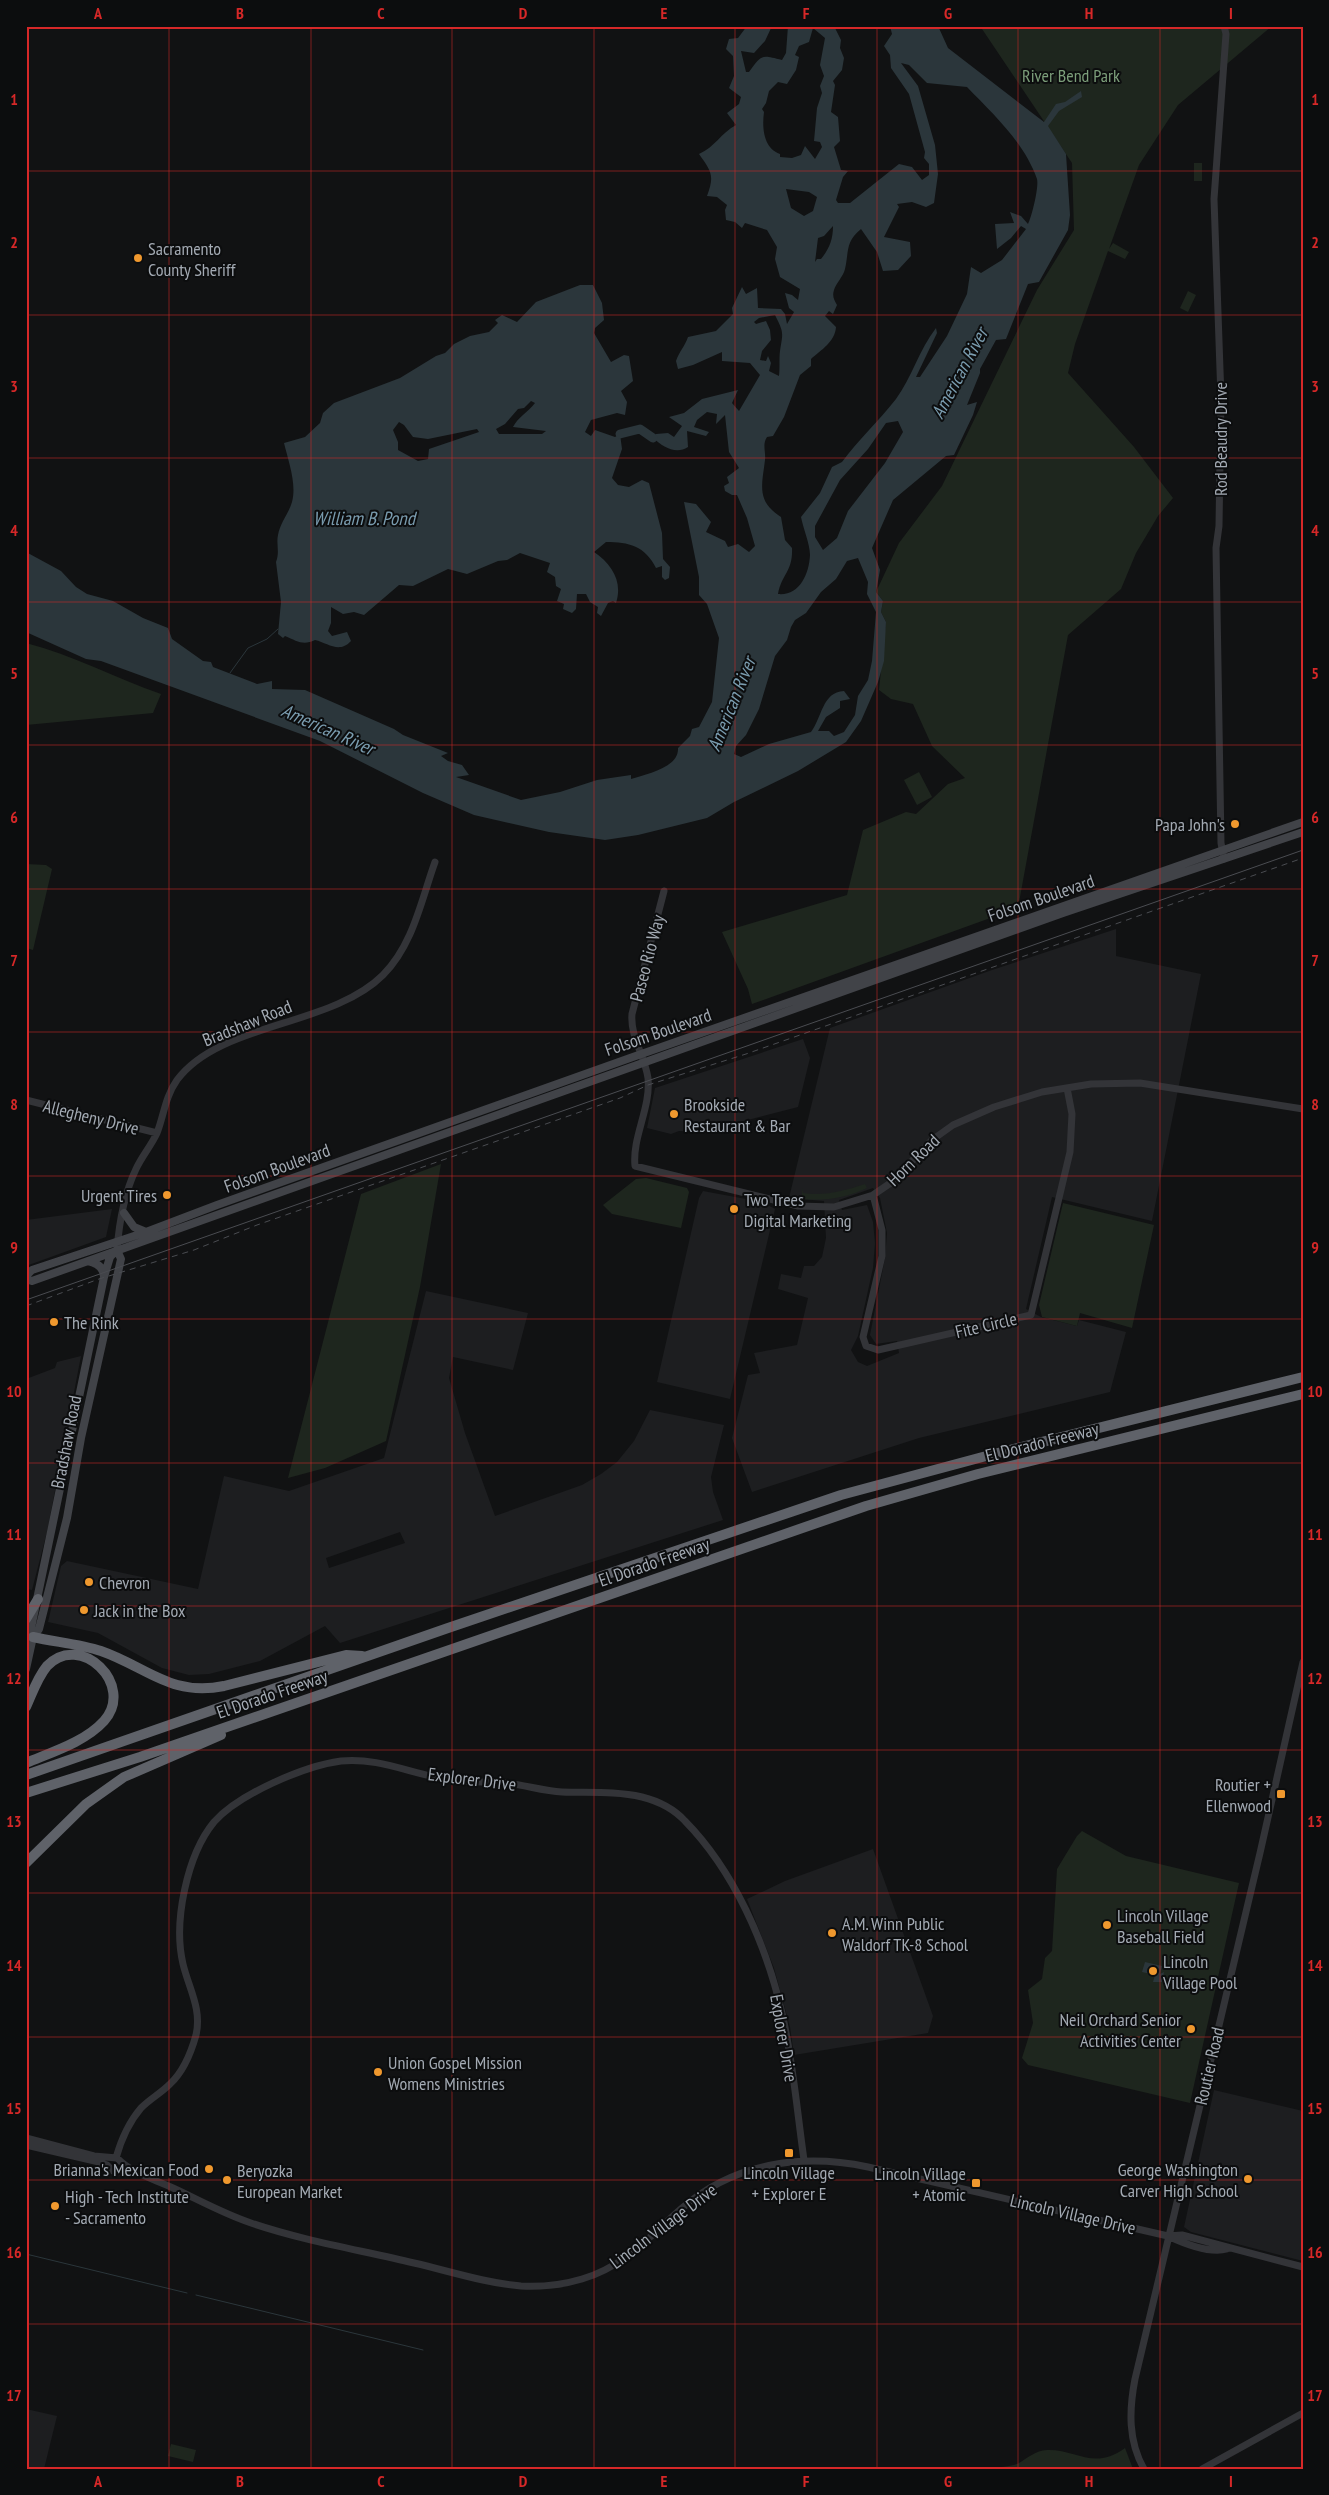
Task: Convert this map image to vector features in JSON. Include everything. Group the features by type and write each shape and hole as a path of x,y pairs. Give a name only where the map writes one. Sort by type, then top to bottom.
{"highway":[{"name":"El Dorado Freeway","path":"26,1776 368,1656 841,1495 990,1455 1303,1377"},
{"name":"El Dorado Freeway","path":"26,1793 291,1705 866,1506 978,1474 1303,1394"},
{"path":"26,1619 38,1599"},
{"path":"33,1637 101,1651 172,1684 189,1688 207,1689 224,1686 346,1655 368,1656"},
{"path":"26,1707 41,1674 49,1664 61,1658 86,1657 97,1663 106,1672 112,1683 114,1696 112,1708 101,1724 71,1743 26,1763"},
{"path":"26,1863 86,1804 124,1777 291,1705"},
{"path":"26,1797 53,1785"}],"main road":[{"name":"Folsom Boulevard","path":"1303,822 1223,855 787,1012 710,1039 642,1059 544,1089 146,1232 32,1270 26,1277 32,1281 507,1111 642,1059 740,1020 822,991 1223,855 1303,832"},
{"path":"787,1012 796,1005 821,995 822,991"},
{"path":"710,1039 734,1027 740,1020"},
{"path":"507,1111 509,1106 536,1096 544,1089"},
{"path":"124,1213 134,1227 146,1232"},
{"name":"Bradshaw Road","path":"26,1668 33,1637 31,1628 104,1277 110,1257 117,1250 121,1259 81,1438 59,1553 40,1629 33,1637"},
{"path":"88,1261 98,1264 103,1270 104,1277"},
{"path":"56,1511 53,1539 59,1553"}],"street":[{"name":"Rod Beaudry Drive","path":"1223,855 1216,548 1219,526 1221,398 1214,200 1226,34 1224,26"},
{"name":"Bradshaw Road","path":"117,1250 124,1213 136,1170 157,1133 171,1089 182,1074 195,1062 225,1045 344,1002 363,992 383,976 409,937 435,862"},
{"name":"Paseo Rio Way","path":"642,1059 632,1028 632,1014 664,891"},
{"name":"Horn Road","path":"642,1059 648,1077 647,1095 634,1156 635,1166 804,1207 834,1207 873,1195 892,1182 932,1140 954,1125 1020,1097 1091,1084 1140,1083 1303,1109"},
{"name":"Fite Circle","path":"873,1195 882,1230 882,1256 863,1337 866,1346 878,1350 1031,1315 1070,1152 1072,1114 1067,1088"},
{"name":"Allegheny Drive","path":"26,1100 157,1133"},
{"name":"Routier Road","path":"1144,2469 1135,2449 1132,2434 1132,2395 1168,2236 1260,1853 1303,1662"},
{"name":"Explorer Drive","path":"114,2163 124,2134 136,2116 178,2075 195,2037 199,2014 183,1964 179,1928 183,1900 193,1863 203,1840 220,1816 250,1794 318,1766 359,1761 384,1764 451,1780 505,1783 555,1792 625,1794 658,1802 682,1817 702,1840 727,1878 749,1917 769,1966 782,2012 804,2160"},
{"name":"Lincoln Village Drive","path":"26,2138 114,2163 210,2207 274,2230 501,2283 542,2286 582,2279 614,2265 643,2245 694,2198 723,2180 767,2165 804,2160 837,2161 868,2166 1168,2236 1182,2235 1219,2244 1227,2249 1303,2267"},
{"name":"Lincoln Village Drive","path":"26,2145 114,2163"},
{"path":"1202,2469 1303,2413"}],"shaded area":[{"path":"1116,929 1116,956 1201,974 1152,1221 1052,1197 1026,1309 1041,1317 1077,1326 1079,1320 1126,1332 1110,1392 919,1438 752,1492 732,1438 748,1375 760,1373 754,1353 797,1345 808,1298 778,1289 781,1274 801,1278 804,1266 814,1266 822,1257 826,1238 824,1201 789,1198 830,1028 992,970","holes":["873,1188 880,1198 887,1233 885,1258 870,1335 876,1344 897,1341 899,1353 867,1366 858,1362 851,1350 858,1336 873,1268 875,1243 873,1222 867,1205 842,1210 839,1200"]},
{"path":"803,1039 810,1058 798,1107 721,1127 701,1128 699,1132 679,1131 671,1134 647,1128 655,1088"},
{"path":"703,1191 762,1202 775,1209 730,1399 657,1382 699,1198"},
{"path":"112,1209 106,1237 26,1266 26,1220"},
{"path":"426,1291 528,1313 513,1370 453,1357 449,1378 465,1433 495,1516 582,1485 601,1474 617,1462 634,1441 650,1410 724,1425 711,1477 713,1492 723,1520 340,1643 325,1626 260,1661 209,1674 189,1675 162,1668 98,1633 48,1622 61,1566 67,1561 198,1589 224,1476 289,1491 384,1458","holes":["400,1532 405,1543 329,1568 326,1558"]},
{"path":"81,1356 47,1532 32,1590 26,1589 26,1379 55,1368 57,1362"},
{"name":"A.M. Winn Public Waldorf TK-8 School","path":"873,1849 933,2016 928,2033 794,2055 790,2027 774,1968 747,1899 785,1881"},
{"name":"George Washington Carver High School","path":"1214,2090 1303,2111 1303,2261 1191,2232 1184,2227"},
{"path":"26,2409 57,2416 44,2469 26,2469"}],"green space":[{"name":"River Bend Park","path":"980,26 1272,26 1178,105 1139,165 1109,249 1113,243 1129,252 1125,259 1108,251 1075,344 1068,373 1134,447 1173,498 1158,516 1136,553 1121,589 1068,635 1018,908 752,1004 748,989 722,932 847,895 863,830 906,812 916,814 948,784 965,778 932,746 913,704 891,699 879,690 886,622 881,612 883,601 876,592 899,543 942,486 1037,290 1074,230 1072,163"},
{"path":"1194,163 1202,163 1202,181 1194,181"},
{"path":"1188,291 1196,295 1188,312 1180,308"},
{"path":"26,643 77,660 161,694 153,713 26,725"},
{"path":"919,772 932,797 917,805 904,780"},
{"path":"26,864 46,865 52,869 33,950 26,948"},
{"path":"441,1164 420,1287 386,1441 325,1468 288,1478 361,1194"},
{"path":"646,1178 687,1188 689,1192 681,1228 612,1214 603,1205 636,1179"},
{"path":"865,1184 867,1188 844,1196 819,1200 802,1199 802,1188 803,1193 819,1194 842,1191"},
{"path":"1063,1203 1154,1225 1132,1328 1080,1313 1077,1326 1042,1317 1039,1305"},
{"path":"1082,1831 1126,1856 1239,1883 1190,2103 1028,2065 1022,2058 1033,2023 1028,1990 1042,1979 1045,1958 1052,1951 1057,1869"},
{"path":"171,2444 196,2450 193,2462 168,2456"},
{"path":"1125,2448 1133,2469 989,2469 1016,2464 1032,2455 1047,2450 1067,2452 1085,2457 1104,2458 1114,2455"}],"water":[{"name":"American River","path":"747,26 772,26 765,41 754,53 741,51 746,72 749,72 762,57 782,60 786,53 788,26 834,26 841,40 840,48 844,58 842,70 833,81 835,85 831,112 838,117 840,141 834,147 841,170 848,171 843,177 836,200 838,203 850,203 899,164 912,167 922,180 929,175 929,164 924,158 925,152 909,94 891,68 890,55 884,46 892,34 890,26 938,26 948,48 1044,122 1056,104 1065,102 1081,91 1082,97 1059,111 1048,126 1066,154 1070,215 1068,230 1039,282 1028,284 1006,339 996,340 980,369 967,405 977,402 973,415 954,455 946,456 893,500 872,548 880,570 876,592 883,601 881,612 886,622 884,661 878,682 861,721 846,742 798,771 734,802 707,818 638,835 605,840 549,832 474,815 423,793 320,741 101,661 86,659 26,632 26,552 61,571 76,587 87,594 113,601 143,618 168,628 172,639 203,661 211,662 213,667 257,684 272,681 272,689 305,690 394,729 403,735 448,753 441,756 448,761 462,765 469,775 456,777 521,800 560,792 597,780 631,775 631,779 660,769 673,761 677,755 678,748 690,736 692,729 699,727 712,702 719,638 707,604 699,595 699,577 684,502 696,504 711,522 706,532 725,541 728,547 738,544 749,552 755,546 747,518 737,495 732,495 725,491 724,486 729,483 727,477 739,468 729,452 725,415 716,424 717,414 707,412 697,420 694,427 709,432 706,436 687,431 688,447 683,449 670,449 653,438 656,434 668,433 674,437 682,426 669,417 684,413 702,399 738,390 732,403 739,411 760,375 750,363 722,361 722,352 693,365 678,369 676,361 688,337 716,331 733,314 732,308 742,287 746,294 757,288 758,308 781,309 785,314 787,324 794,312 789,308 785,293 792,295 798,300 800,289 780,277 775,259 777,247 767,230 745,223 742,228 735,222 726,220 725,210 727,205 717,197 707,196 711,178 699,154 736,125 727,113 739,104 741,97 729,88 734,76 733,56 726,49 729,39 738,38","holes":["813,28 825,38 820,65 824,76 820,86 822,93 817,108 814,141 820,142 822,147 815,159 805,146 801,155 792,158 780,157 780,154 774,151 767,142 763,124 764,112 762,109 766,103 769,91 778,82 787,84 796,70 799,57 795,55 799,46 809,42","901,63 909,65 927,83 967,87 1007,129 1024,153 1037,179 1036,195 1030,220 1028,224 1021,216 1010,212 1014,223 995,224 997,249 1011,238 1021,226 1026,229 1002,260 981,273 971,267 967,294 947,336 920,377 916,377 937,333 936,328 896,399 842,462 832,467 820,493 801,517 809,546 808,570 802,583 797,588 792,592 778,594 791,562 792,548 785,540 781,517 768,505 762,492 765,457 764,445 767,437 773,436 784,417 800,375 811,366 811,359 833,337 836,327 825,316 829,311 833,314 837,305 833,294 844,272 852,238 861,229 877,252 883,271 898,270 911,256 910,242 884,237 899,207 897,204 912,202 926,207 934,203 938,174 935,145 918,86","786,189 809,192 817,197 813,211 804,216 791,208","833,226 828,248 821,259 817,259 815,262 818,238 824,236","775,315 778,321 782,336 779,376 769,371 771,363 768,356 766,361 760,360 762,351 771,340 770,330 766,321 756,324 754,322 759,318","898,421 903,432 885,463 848,511 837,538 823,550 815,537 815,526 840,480 868,449 886,423","858,558 868,582 867,594 876,612 872,661 868,680 858,696 855,715 844,732 834,736 829,731 818,731 826,717 840,708 840,701 850,699 844,691 837,692 831,696 823,707 811,732 769,744 741,757 734,754 736,746 746,735 759,709 775,656 787,640 795,620 806,613 821,592 836,579 847,561"]},
{"name":"William B. Pond","path":"580,285 593,285 602,303 604,320 595,328 594,333 611,362 624,355 629,356 633,381 621,391 627,402 625,415 617,413 591,420 585,432 591,436 595,430 615,437 620,434 622,449 612,478 618,485 629,487 642,480 649,483 662,533 663,559 670,567 669,578 665,580 662,577 662,566 656,568 647,555 636,547 629,544 606,542 594,552 606,562 614,574 618,588 616,603 613,601 608,603 601,616 597,613 598,607 590,602 586,594 577,594 576,609 572,613 563,609 564,604 557,601 561,589 556,586 555,577 547,572 550,563 520,553 507,560 498,561 467,574 448,569 413,586 399,585 364,615 354,612 343,614 331,607 331,623 328,631 332,636 347,632 351,641 342,647 315,640 303,643 285,636 283,638 278,634 281,602 276,562 279,531 289,510 293,495 291,472 284,443 305,437 320,423 323,413 334,403 400,378 436,356 445,353 454,344 470,336 489,332 498,323 495,320 502,315 517,322 536,302","holes":["531,401 535,403 513,427 546,431 542,434 499,434 496,429 505,424 518,409 524,408","399,422 404,425 413,437 428,439 477,429 479,432 429,449 428,459 418,461 398,450 398,442 393,430"]},
{"path":"1145,1962 1162,1966 1160,1974 1164,1972 1162,1982 1153,1982 1155,1975 1142,1972"}],"waterway":[{"path":"620,434 640,429 653,438"},
{"path":"230,673 248,648 267,639 278,629"},
{"path":"26,2254 187,2293"},
{"path":"196,2295 423,2350"}],"tram line":[{"path":"26,1300 1303,850"}],"railway":[{"path":"26,1306 99,1279 194,1250 257,1225 620,1098 648,1085 746,1054 1303,858"}],"place":[{"name":"Sacramento County Sheriff","path":"138,258"},
{"name":"Papa John's","path":"1235,824"},
{"name":"Brookside Restaurant & Bar","path":"674,1114"},
{"name":"Urgent Tires","path":"167,1195"},
{"name":"Two Trees Digital Marketing","path":"734,1209"},
{"name":"The Rink","path":"54,1322"},
{"name":"Chevron","path":"89,1582"},
{"name":"Jack in the Box","path":"84,1610"},
{"name":"Routier + Ellenwood","path":"1281,1794"},
{"name":"Lincoln Village Baseball Field","path":"1107,1925"},
{"name":"A.M. Winn Public Waldorf TK-8 School","path":"832,1933"},
{"name":"Lincoln Village Pool","path":"1153,1971"},
{"name":"Neil Orchard Senior Activities Center","path":"1191,2029"},
{"name":"Union Gospel Mission Womens Ministries","path":"378,2072"},
{"name":"Lincoln Village + Explorer E","path":"789,2153"},
{"name":"Brianna's Mexican Food","path":"209,2169"},
{"name":"George Washington Carver High School","path":"1248,2179"},
{"name":"Beryozka European Market","path":"227,2180"},
{"name":"Lincoln Village + Atomic","path":"976,2183"},
{"name":"High - Tech Institute - Sacramento","path":"55,2206"}]}
